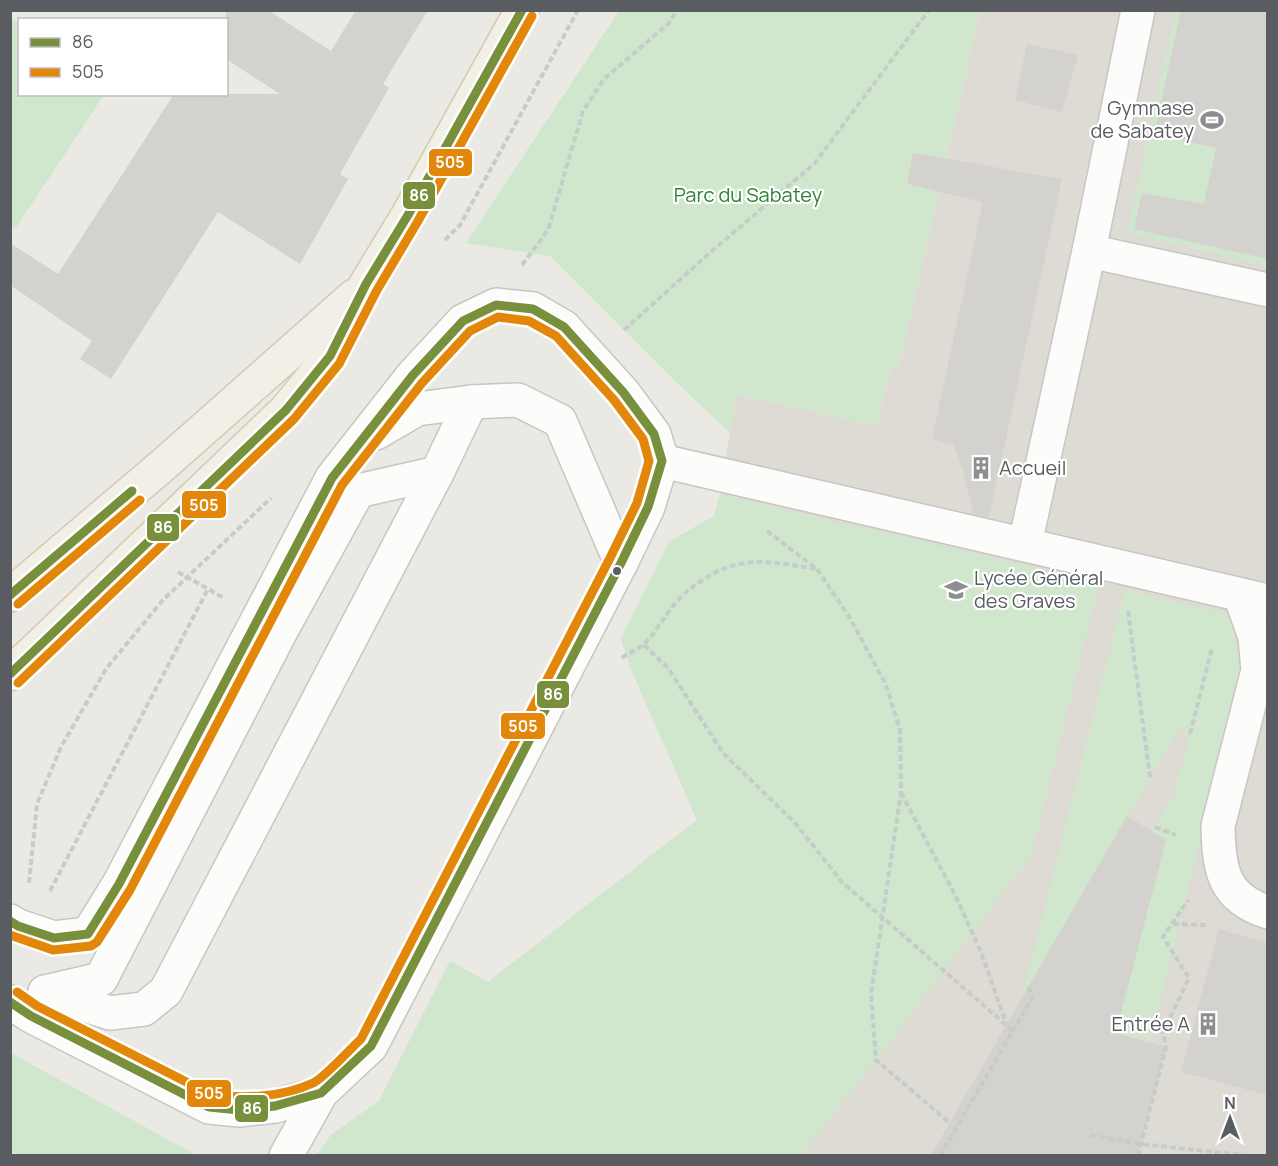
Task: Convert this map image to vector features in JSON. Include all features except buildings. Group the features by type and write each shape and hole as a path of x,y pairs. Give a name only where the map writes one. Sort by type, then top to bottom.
{"main road":[{"path":"10,674 286,410 330,356 366,284 408,215 522,10"},
{"path":"10,595 163,465 366,284"}],"lane":[{"path":"1025,544 1089,251 1137,10"},
{"path":"1089,251 1268,290"},
{"path":"19,914 54,938 88,934 119,884 332,478 413,375 463,321 496,305 533,309 564,327 623,392 654,434 662,461 648,507 371,1046 321,1093 286,1155"},
{"path":"361,442 417,409 471,402 518,400 560,421 621,562"},
{"path":"10,988 45,992 110,1013 144,1009 166,991 437,473 471,402"},
{"path":"662,461 1244,595 1255,637 1258,670 1218,826 1219,850 1224,874 1233,892 1251,907 1268,912"},
{"path":"45,992 101,979 282,629 358,491 437,473"},
{"path":"10,1002 31,1016 209,1107 239,1110 275,1106 321,1093"}],"path":[{"path":"591,356 615,338 814,164 929,10"},
{"path":"760,525 817,569 850,618 886,685 900,730 901,792 871,995 876,1060 950,1123"},
{"path":"618,661 644,645 681,596 717,571 743,562 762,561 817,569"},
{"path":"1122,567 1150,777"},
{"path":"19,914 37,804 61,747 106,669 164,600 188,578 174,571"},
{"path":"19,914 45,901 208,589"},
{"path":"1190,734 1244,595"},
{"path":"644,645 668,668 723,753 796,825 842,882 1013,1031"},
{"path":"901,792 955,895 981,952 1006,1025"},
{"path":"1138,1155 1166,1047 1163,1032 1188,978 1163,937 1219,850"},
{"path":"940,1155 1033,996 1028,987"},
{"path":"1090,1135 1141,1144 1251,1155"}],"shaded area":[{"name":"Lycée Général des Graves","path":"980,11 1267,11 1267,1155 317,1156 331,1135 379,1101 450,961 488,982 697,820 631,669 621,639 669,542 714,516 720,494 736,394 876,426 890,369 899,365"}],"green space":[{"name":"Parc du Sabatey","path":"619,11 980,11 899,365 890,369 876,426 736,394 730,433 550,256 466,243"},
{"name":"Gymnase de Sabatey","path":"1176,11 1267,11 1267,266 1127,233"},
{"path":"11,18 18,23 18,96 103,96 15,229 10,226"},
{"path":"720,494 1099,583 1031,856 801,1155 317,1155 331,1135 379,1101 450,961 488,982 697,820 631,669 621,639 669,542 714,516"},
{"path":"1125,590 1227,614 1240,661 1240,679 1151,1039 1137,1036 1132,1052 1112,1047 1152,832 1174,794 1190,735 1179,728 1022,998"},
{"path":"11,1053 196,1155 11,1155"}],"transit line":[{"name":"86","path":"10,674 286,410 330,356 366,284 408,215 522,10"},
{"name":"505","path":"18,683 294,419 339,364 377,290 532,16"},
{"name":"86","path":"10,921 54,938 88,934 119,884 332,478 413,375 463,321 496,305 533,309 564,327 623,392 654,434 662,461 648,507 621,563 371,1046 321,1093 275,1106 239,1110 209,1107 31,1016 10,1002"},
{"name":"505","path":"10,935 53,950 91,946 97,942 130,890 342,485 422,383 470,331 498,317 529,321 556,336 614,400 643,439 649,461 637,503 610,558 361,1039 324,1075 301,1088 264,1096 212,1095 37,1006 17,992"},
{"name":"86","path":"10,595 132,491"},
{"name":"505","path":"18,604 140,500"}],"place":[{"name":"Gymnase de Sabatey","path":"1212,120"},
{"name":"Accueil","path":"981,468"},
{"name":"Lycée Général des Graves","path":"956,590"},
{"name":"Entrée A","path":"1208,1024"}]}
